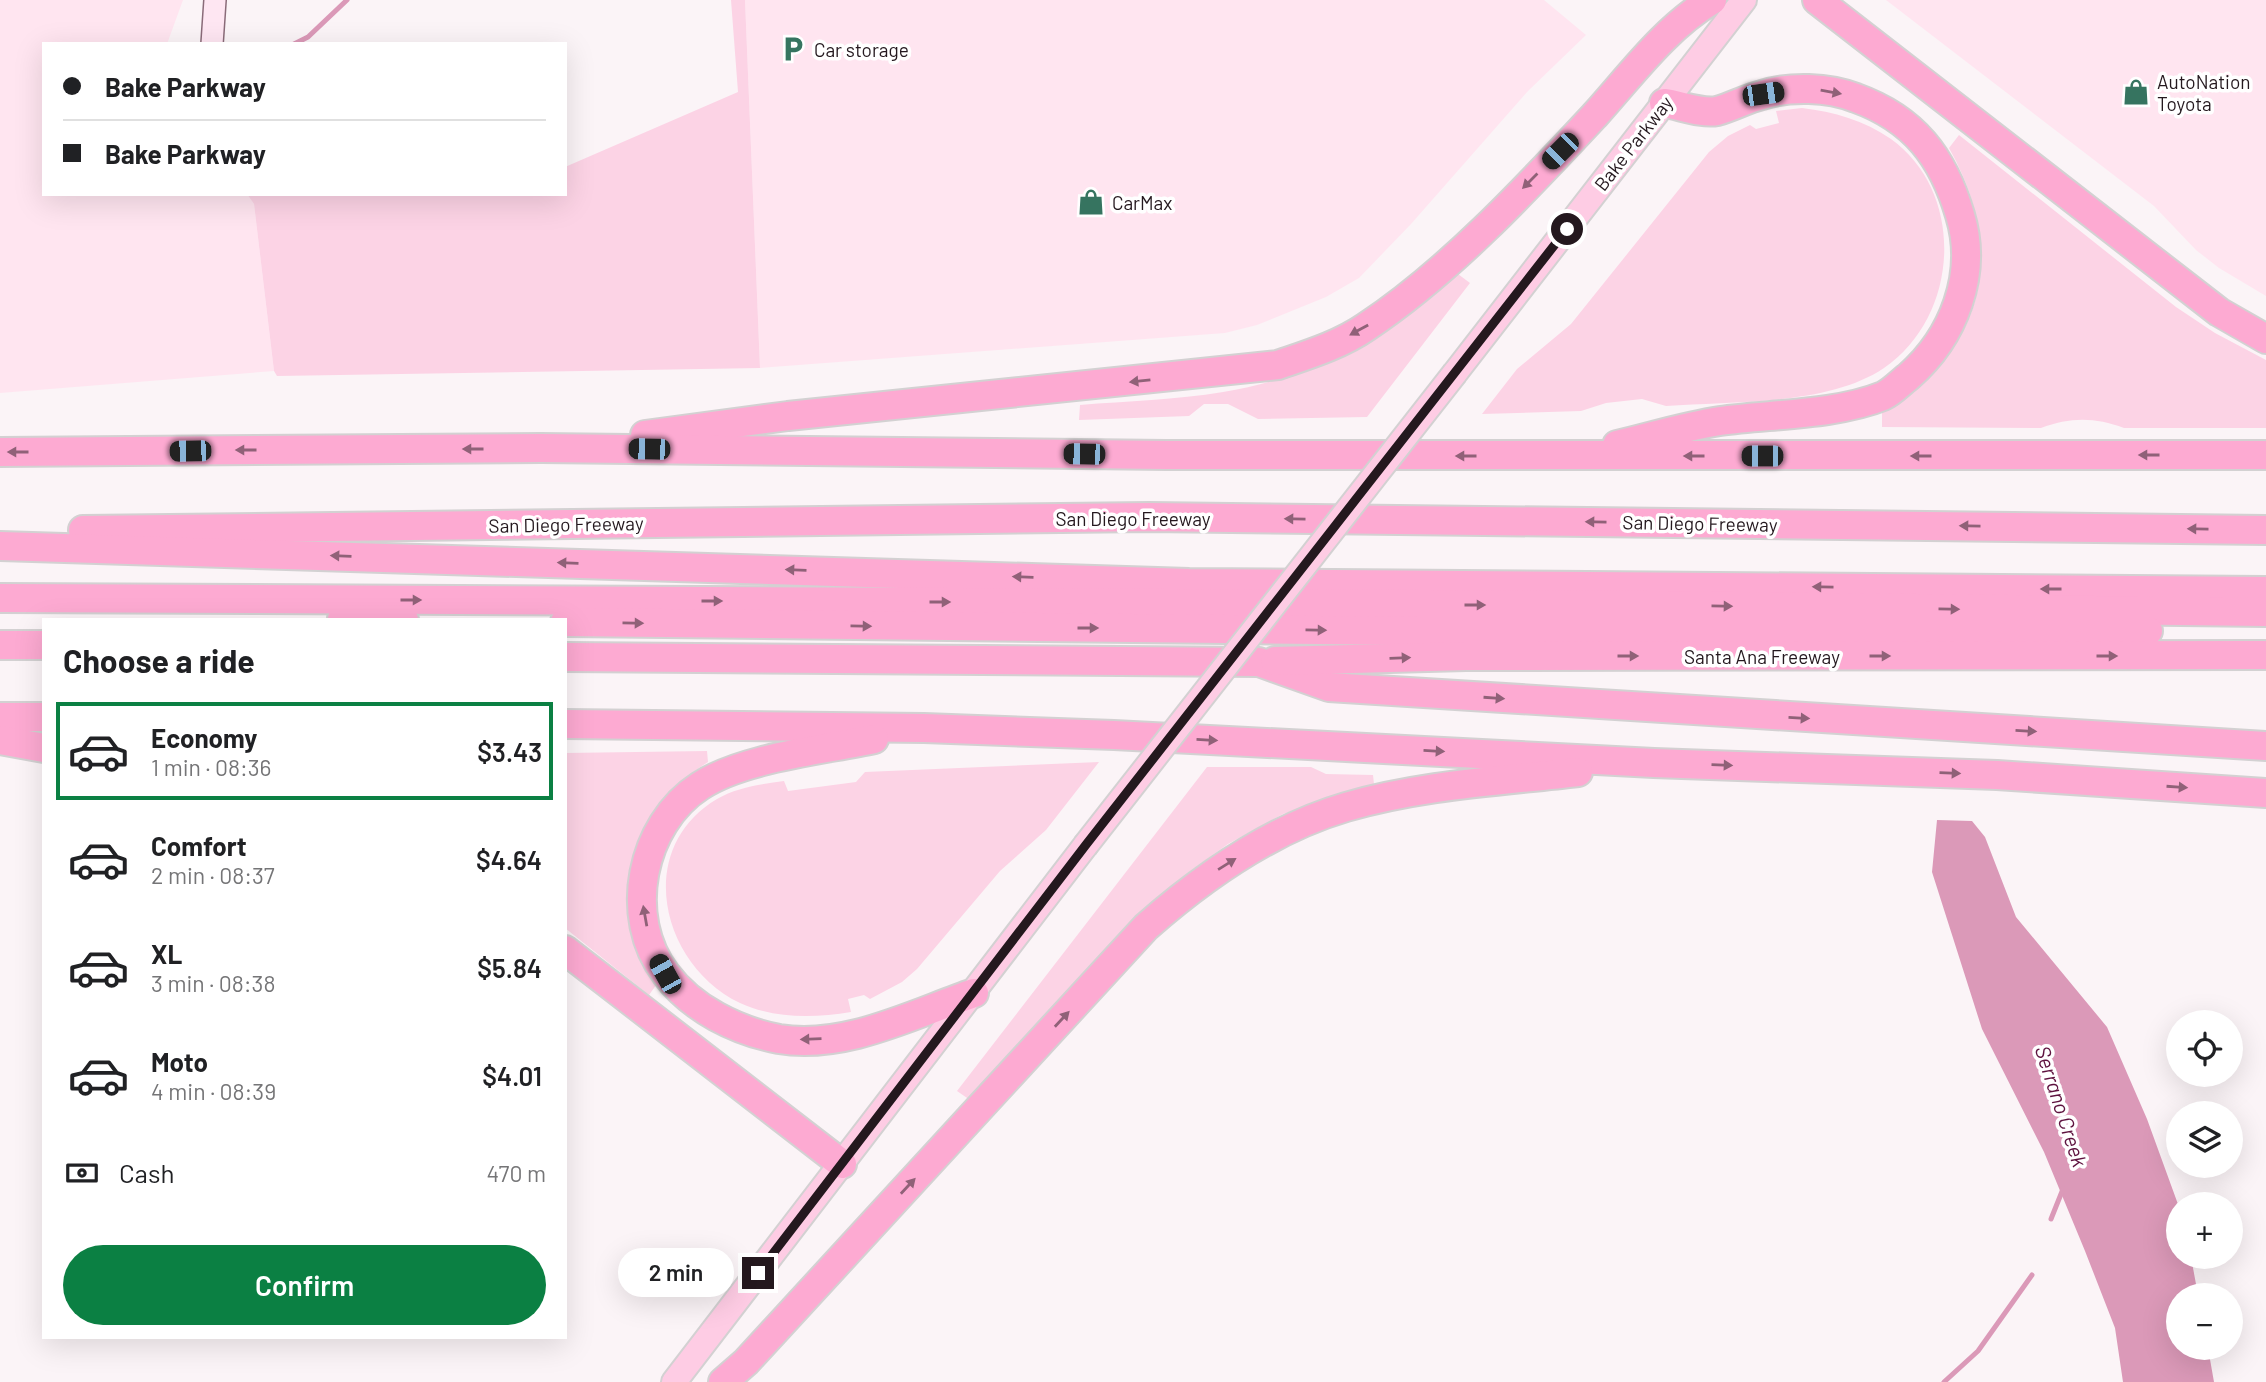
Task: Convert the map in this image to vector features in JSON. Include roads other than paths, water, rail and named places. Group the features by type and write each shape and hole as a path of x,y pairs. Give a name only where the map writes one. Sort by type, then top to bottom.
{"highway":[{"path":"541,448 788,416 1265,367 1319,350 1364,329 1433,277 1578,133 1687,15 1712,0"},
{"path":"1817,0 2219,313 2266,339"},
{"path":"1566,456 1717,422 1846,405 1886,395 1927,359 1942,337 1960,297 1967,260 1963,226 1952,186 1936,155 1915,132 1887,112 1855,97 1828,91 1797,89 1763,94 1714,112 1664,103"},
{"path":"0,452 541,448 1566,456 2266,455"},
{"name":"San Diego Freeway","path":"0,531 1149,517 2266,530"},
{"path":"0,546 1189,583 2266,612"},
{"path":"0,598 1653,595 2266,591"},
{"path":"0,614 269,618"},
{"path":"567,622 1448,632 2266,630"},
{"path":"0,645 42,645"},
{"name":"Santa Ana Freeway","path":"1259,662 1466,656 2266,655"},
{"path":"567,657 1259,662 1329,687 2266,746"},
{"path":"0,717 42,717"},
{"path":"567,724 924,729 1997,775 2266,793"},
{"path":"924,729 742,768 721,774 698,786 666,818 653,841 644,869 641,893 646,922 653,951 665,974 685,995 732,1024 781,1039 835,1038 974,993"},
{"path":"0,740 42,748"},
{"path":"723,1382 755,1353 1146,927 1195,884 1286,831 1344,808 1404,793 1654,762"},
{"path":"567,952 842,1164"}],"main road":[{"name":"Bake Parkway","path":"674,1382 1085,846 1744,0"}],"street":[{"path":"212,42 215,0"}],"water":[{"name":"Serrano Creek","path":"1937,820 1972,821 1985,837 2016,917 2107,1027 2147,1119 2166,1178 2168,1178 2174,1192 2166,1192 2166,1269 2193,1269 2196,1283 2166,1283 2166,1360 2210,1360 2214,1382 2123,1382 2115,1328 2044,1152 1982,1029 1932,872"}],"waterway":[{"path":"298,42 308,37 347,0"},
{"path":"2051,1219 2063,1189"},
{"path":"1944,1382 1978,1351 2032,1275"}],"place":[{"name":"Car storage","path":"793,49"},
{"name":"AutoNation Toyota","path":"2136,92"},
{"name":"CarMax","path":"1091,202"}]}
